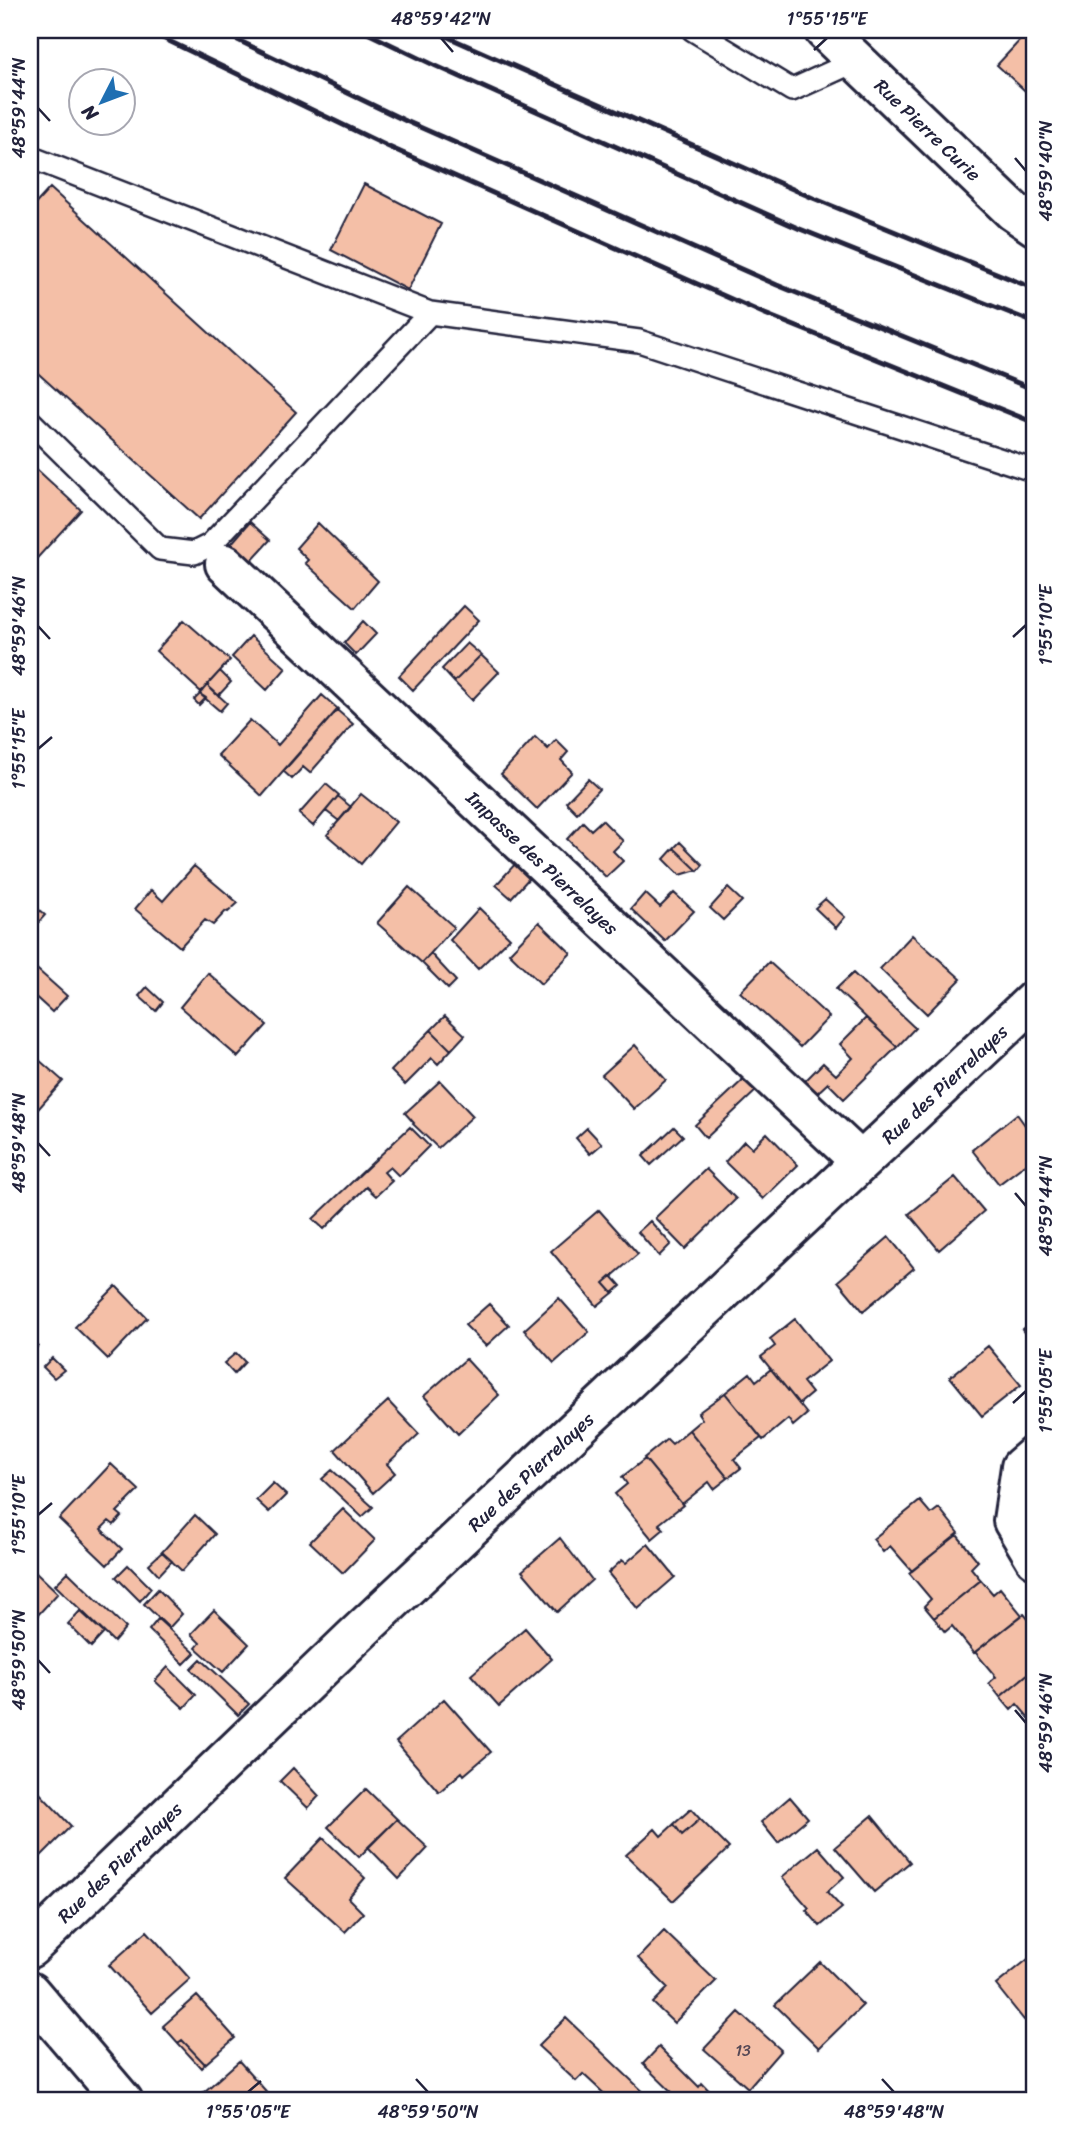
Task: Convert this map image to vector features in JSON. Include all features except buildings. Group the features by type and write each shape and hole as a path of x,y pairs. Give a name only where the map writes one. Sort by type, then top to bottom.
{"street":[{"name":"Rue Pierre Curie","path":"824,30 1013,211 1035,226"},
{"name":"Impasse des Pierrelayes","path":"225,564 860,1161"},
{"name":"Rue des Pierrelayes","path":"30,1948 375,1617 1035,999"},
{"path":"1035,1455 1021,1467 1013,1521 1035,1558"},
{"path":"30,1992 123,2101"}],"lane":[{"path":"693,30 792,89 856,61"},
{"path":"30,157 430,313 639,341 1035,471"},
{"path":"30,421 160,550 194,553 210,545 430,313"}],"railway":[{"path":"146,30 389,147 765,314 1035,423"},
{"path":"217,30 406,121 777,285 1035,390"},
{"path":"361,30 800,229 1035,323"},
{"path":"432,30 813,198 1035,289"}]}
